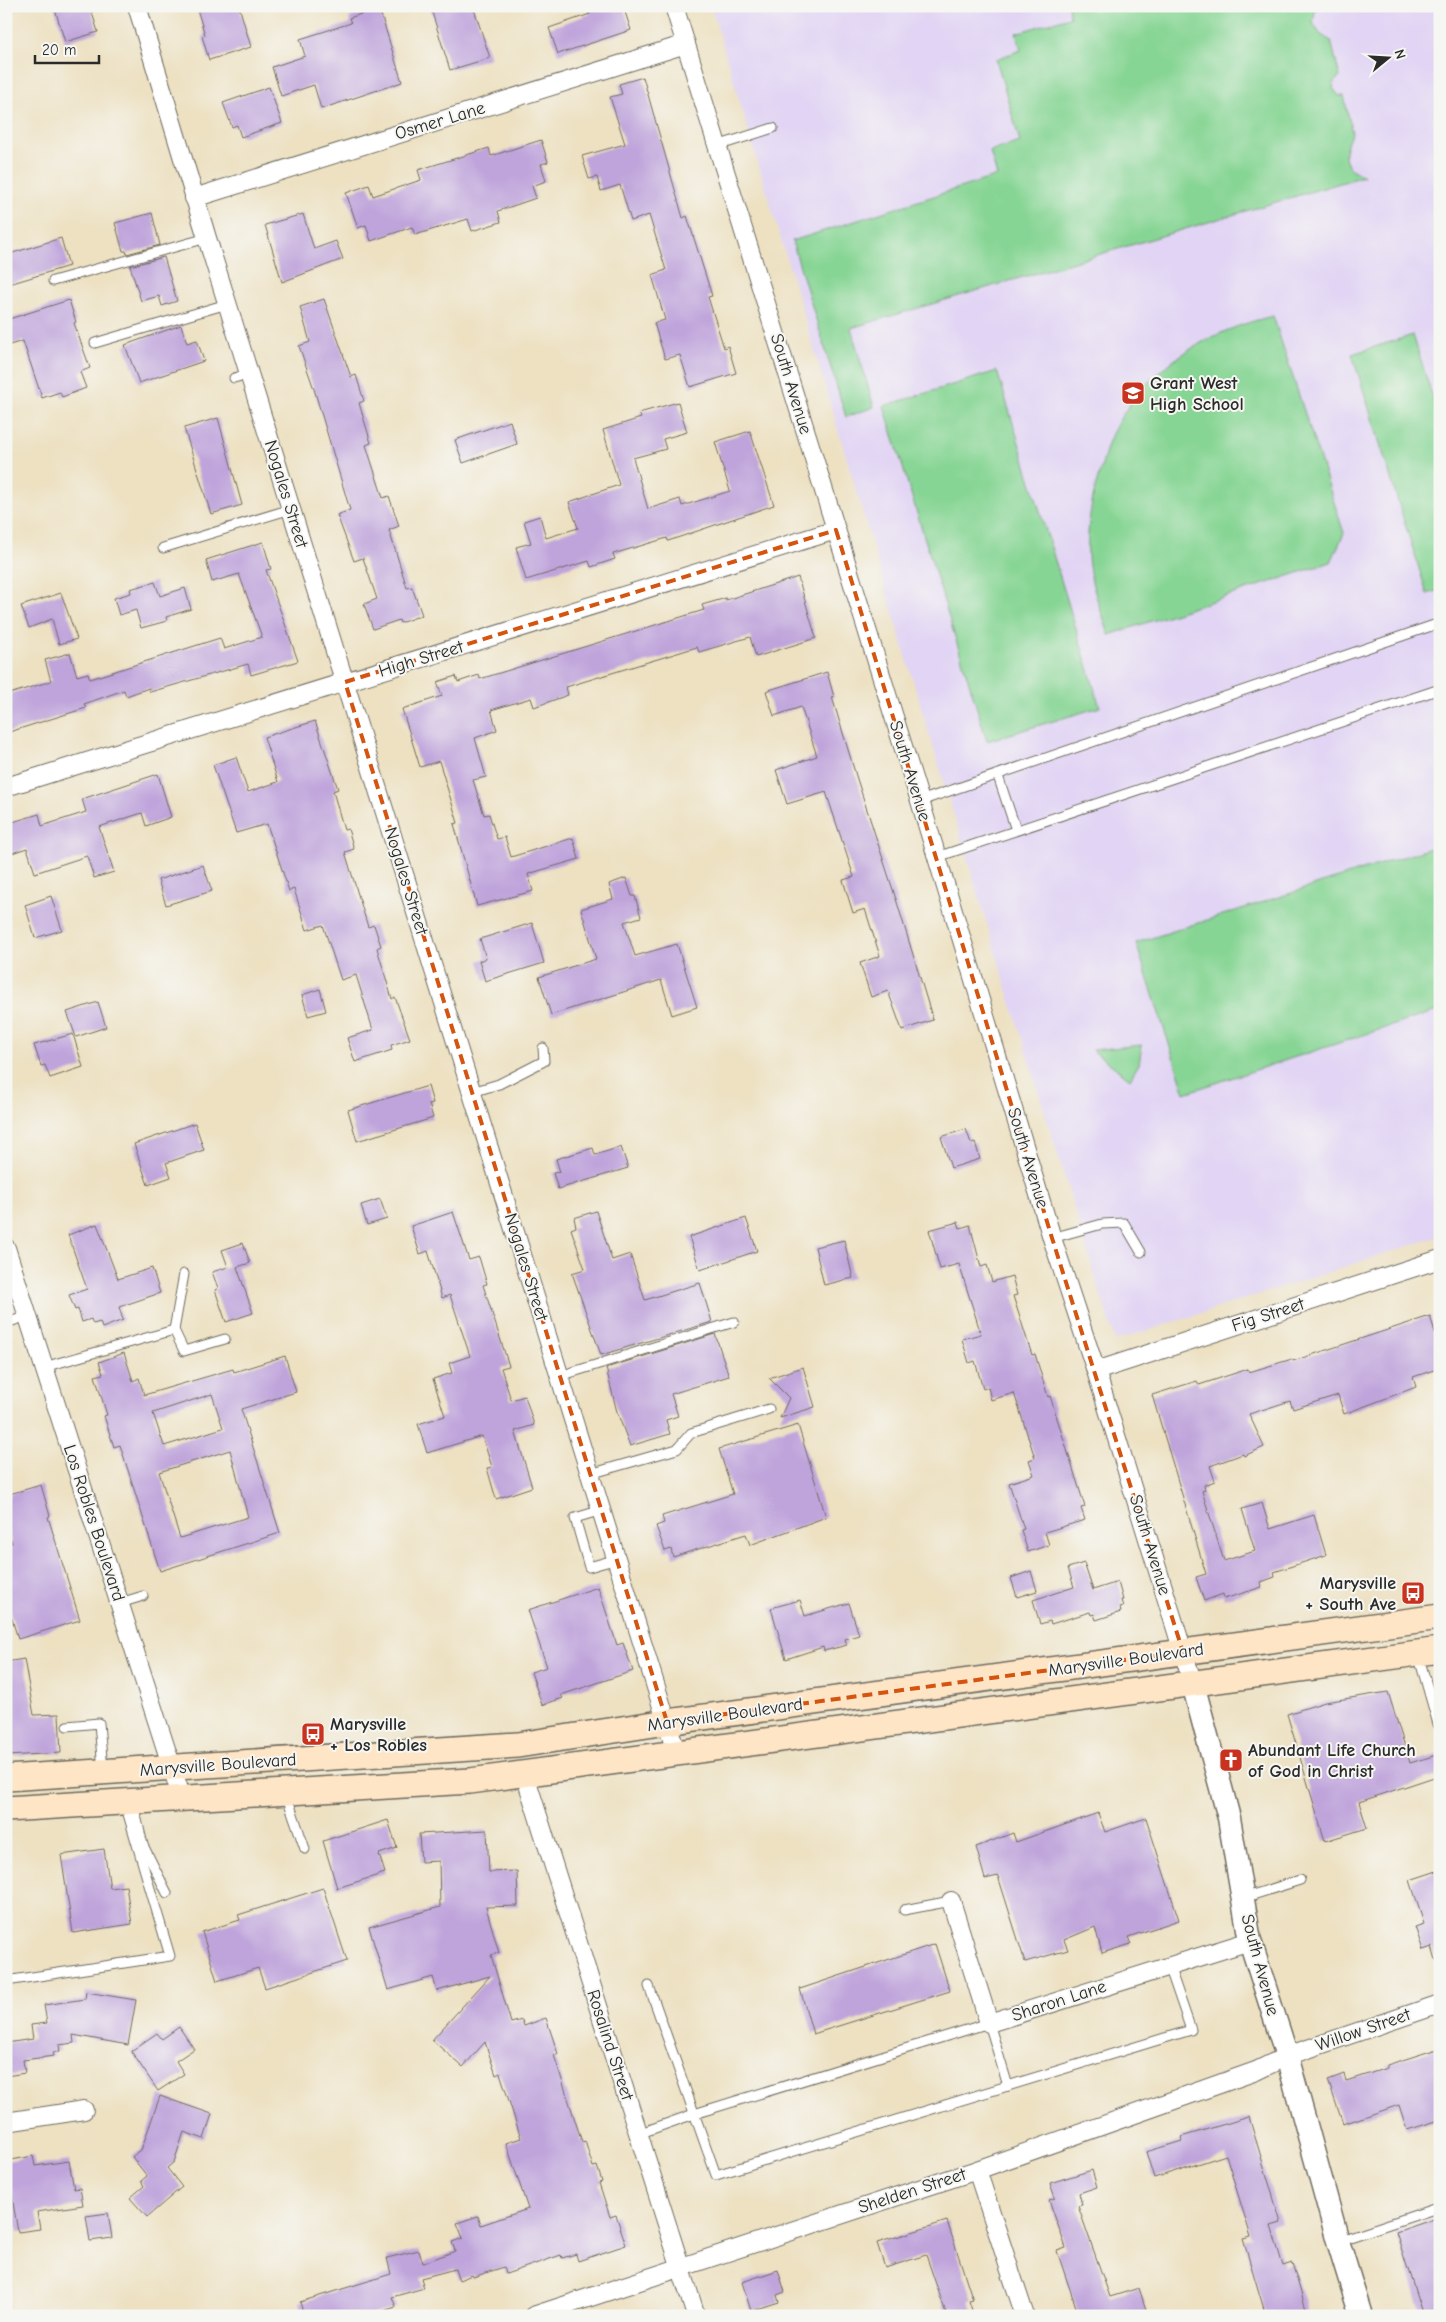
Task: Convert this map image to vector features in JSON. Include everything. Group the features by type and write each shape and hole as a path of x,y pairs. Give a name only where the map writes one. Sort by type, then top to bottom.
{"main road":[{"name":"Marysville Boulevard","path":"6,1778 518,1745 667,1722 1440,1617"},
{"name":"Marysville Boulevard","path":"6,1809 470,1781 525,1775 1429,1652"},
{"path":"824,1701 840,1710 849,1712 911,1712 925,1721 933,1707 952,1699 1002,1688 1012,1676"},
{"path":"518,1745 525,1775"}],"street":[{"name":"Nogales Street","path":"137,6 227,304 242,376 291,509 677,1755"},
{"name":"South Avenue","path":"674,6 920,801 1052,1238 1096,1371 1184,1652 1229,1818 1250,1941 1287,2056 1361,2316"},
{"name":"Osmer Lane","path":"194,198 686,44"},
{"name":"High Street","path":"6,787 836,530"},
{"name":"Los Robles Boulevard","path":"6,1248 182,1798"},
{"name":"Fig Street","path":"1096,1371 1440,1259"},
{"name":"Rosalind Street","path":"525,1775 696,2316"},
{"name":"Sharon Lane","path":"952,1901 990,2023 1250,1941"},
{"name":"Willow Street","path":"1287,2056 1440,2004"},
{"name":"Shelden Street","path":"534,2316 977,2170 1256,2071 1287,2056"},
{"path":"6,2122 84,2110"},
{"path":"977,2170 1025,2316"}],"lane":[{"path":"717,146 773,128"},
{"path":"53,281 206,238"},
{"path":"95,343 227,304"},
{"path":"163,548 291,509"},
{"path":"920,801 1440,624"},
{"path":"937,857 1440,689"},
{"path":"998,776 1016,830"},
{"path":"472,1092 499,1084 544,1061 543,1048"},
{"path":"1052,1238 1102,1224 1124,1223 1141,1252"},
{"path":"184,1274 174,1330 184,1351 225,1339"},
{"path":"6,1323 28,1316"},
{"path":"560,1376 734,1322"},
{"path":"44,1367 174,1330"},
{"path":"590,1474 677,1449 692,1433 769,1409"},
{"path":"602,1510 575,1518 589,1567 617,1559"},
{"path":"120,1603 144,1596"},
{"path":"1429,1652 1438,1724"},
{"path":"67,1726 99,1723 103,1772"},
{"path":"285,1792 305,1849"},
{"path":"128,1801 143,1845 167,1893"},
{"path":"6,1981 170,1956 128,1801"},
{"path":"1243,1898 1300,1880"},
{"path":"904,1910 952,1901"},
{"path":"649,1986 716,2175 1191,2030 1169,1966"},
{"path":"638,2134 694,2114 990,2023 1008,2086"},
{"path":"1338,2240 1440,2207"}],"highlighted area":[{"path":"836,530 1052,1238 1183,1652 667,1722 345,682"}],"shaded area":[{"name":"Grant West High School","path":"711,6 1440,6 1440,1236 1115,1341 943,780"}],"green space":[{"path":"1068,6 1316,6 1313,23 1320,34 1331,41 1340,77 1334,82 1333,88 1339,96 1344,96 1352,133 1346,147 1345,159 1351,168 1364,176 851,328 874,407 846,417 792,241 997,176 990,151 1020,142 996,59 1021,50 1016,33 1070,17"},
{"path":"1273,316 1344,533 1331,562 1109,635 1090,575 1088,542 1094,492 1113,432 1126,410 1142,389 1180,356 1225,332"},
{"path":"1413,335 1440,421 1440,590 1427,594 1352,354"},
{"path":"997,371 1100,707 987,741 884,406"},
{"path":"1440,845 1440,1010 1185,1093 1136,943"},
{"path":"1142,1045 1139,1064 1130,1079 1092,1050"}],"building":[{"path":"54,6 90,6 98,32 65,42"},
{"path":"196,6 239,6 251,47 209,60 202,36 205,35"},
{"path":"430,6 473,6 490,58 450,70"},
{"path":"587,6 623,6 631,30 558,54 549,28 590,14"},
{"path":"379,8 402,82 321,109 314,85 281,96 272,67 305,56 300,39 351,23 349,18"},
{"path":"643,77 683,218 687,216 712,296 708,297 724,348 728,346 736,373 690,387 680,355 665,359 654,323 665,320 652,275 666,270 649,215 631,221 620,185 601,191 597,177 589,179 582,156 625,144 610,97 622,94 619,84"},
{"path":"269,87 282,123 241,137 237,125 232,127 223,103"},
{"path":"541,140 548,162 541,164 546,181 532,186 536,198 498,211 501,222 472,231 468,219 415,235 412,227 371,241 366,225 358,228 346,193 369,185 373,196 421,180 418,170 489,148 491,156"},
{"path":"152,213 160,245 127,254 126,251 123,251 115,223"},
{"path":"303,214 314,249 336,241 343,259 282,282 265,225"},
{"path":"61,238 69,266 6,285 6,255"},
{"path":"164,257 177,301 162,306 159,296 141,301 130,266"},
{"path":"324,299 351,377 356,375 364,401 359,403 371,443 366,445 383,498 389,496 399,526 389,530 407,588 412,587 422,615 400,623 399,620 373,629 364,604 377,599 363,558 354,561 337,515 350,510 314,389 299,346 310,342 300,307"},
{"path":"69,300 76,322 74,323 90,368 80,372 86,388 62,397 60,392 42,398 23,341 6,346 6,320"},
{"path":"181,325 187,343 197,340 204,361 139,383 125,345"},
{"path":"678,402 687,432 663,439 666,449 633,458 648,509 680,499 682,506 730,491 715,442 750,431 774,505 668,541 667,538 613,554 615,559 591,567 589,561 526,580 516,547 531,543 524,521 540,516 546,538 578,528 569,502 619,485 603,430 641,418 639,413"},
{"path":"218,418 242,505 211,514 184,428"},
{"path":"510,421 517,444 463,463 455,440"},
{"path":"263,542 271,569 266,570 298,661 251,675 248,664 150,692 149,688 126,696 124,690 84,704 86,708 6,733 6,695 51,681 45,660 70,653 77,676 88,673 90,679 220,638 224,649 262,637 239,574 212,582 206,560"},
{"path":"798,577 816,638 756,657 750,637 699,652 697,647 566,687 568,695 534,707 531,698 491,710 497,730 475,738 486,777 473,780 484,815 489,814 497,839 505,837 511,857 573,838 579,859 528,874 533,891 477,906 454,824 458,823 439,761 420,767 402,709 442,696 437,682 456,676 458,682 479,675 480,679 704,610 702,605 726,598 726,600"},
{"path":"155,582 160,596 185,588 191,609 166,617 167,621 141,628 136,610 119,615 114,598 131,593 130,589"},
{"path":"61,593 77,639 59,644 52,619 29,628 21,606"},
{"path":"827,672 834,697 832,697 933,1020 902,1030 888,991 871,997 860,963 880,956 865,909 853,913 843,880 854,877 826,792 787,804 776,770 817,756 801,707 774,716 766,691"},
{"path":"315,721 338,789 333,791 344,830 348,829 354,849 345,852 368,927 374,925 381,946 377,948 392,999 395,997 410,1039 391,1045 392,1050 355,1062 347,1038 373,1030 356,975 341,980 323,925 307,930 294,889 289,891 267,824 236,833 213,765 236,757 248,792 278,782 264,737"},
{"path":"158,774 171,817 146,826 142,813 99,827 114,872 94,878 87,856 35,873 27,848 6,855 6,824 39,814 42,826 86,812 82,799"},
{"path":"203,865 212,891 166,905 158,880"},
{"path":"626,878 632,896 635,896 641,917 624,922 635,956 677,944 697,1007 672,1015 661,980 551,1015 539,977 596,959 581,909 613,899 609,884"},
{"path":"51,896 62,930 35,938 25,905"},
{"path":"532,923 544,963 485,981 479,961 486,958 480,939"},
{"path":"320,989 326,1011 308,1016 302,995"},
{"path":"98,1002 106,1027 76,1037 67,1012"},
{"path":"73,1034 83,1067 50,1078 45,1065 41,1066 34,1045"},
{"path":"428,1086 433,1103 429,1104 433,1118 357,1141 348,1110"},
{"path":"195,1123 204,1150 166,1163 171,1177 148,1185 134,1144"},
{"path":"966,1129 971,1143 975,1142 980,1159 951,1168 941,1137"},
{"path":"621,1147 628,1168 558,1189 553,1173 560,1172 556,1159 593,1148 595,1155"},
{"path":"380,1199 387,1219 367,1225 361,1205"},
{"path":"596,1211 612,1260 630,1254 645,1300 700,1283 712,1322 601,1355 572,1273 585,1269 571,1229 576,1227 574,1218"},
{"path":"453,1212 469,1260 479,1257 487,1284 483,1285 509,1366 501,1368 511,1400 525,1396 534,1425 515,1431 532,1487 496,1499 487,1468 492,1467 482,1436 427,1453 418,1424 445,1416 433,1379 452,1373 449,1363 470,1356 450,1295 442,1298 428,1251 420,1254 411,1226"},
{"path":"746,1218 757,1251 700,1270 689,1237"},
{"path":"958,1222 960,1228 970,1225 981,1267 987,1265 992,1282 1012,1276 1017,1295 1013,1296 1032,1355 1035,1354 1048,1397 1050,1396 1085,1507 1081,1508 1085,1520 1045,1532 1049,1545 1028,1552 1021,1530 1024,1529 1009,1483 1034,1475 1029,1460 1035,1458 1014,1393 991,1400 988,1387 983,1389 975,1361 969,1363 962,1339 981,1334 959,1264 940,1269 929,1230"},
{"path":"97,1224 118,1279 152,1268 160,1293 119,1307 123,1320 102,1328 100,1322 93,1324 91,1319 82,1322 78,1309 75,1310 69,1295 87,1289 68,1235"},
{"path":"844,1240 853,1278 824,1285 815,1247"},
{"path":"243,1243 250,1263 237,1267 253,1313 226,1322 215,1290 218,1288 212,1272 228,1267 222,1250"},
{"path":"1430,1316 1440,1348 1440,1368 1413,1377 1416,1387 1344,1414 1338,1395 1293,1409 1290,1401 1249,1414 1264,1447 1244,1456 1243,1454 1210,1466 1215,1481 1204,1485 1205,1490 1202,1491 1224,1561 1255,1551 1242,1509 1262,1503 1270,1529 1314,1515 1326,1555 1274,1572 1275,1577 1261,1582 1262,1587 1224,1599 1223,1594 1204,1601 1196,1577 1206,1574 1152,1395 1197,1381 1199,1385 1248,1369 1249,1372 1292,1359 1293,1361"},
{"path":"715,1334 729,1376 671,1394 678,1416 666,1420 670,1434 630,1446 617,1412 606,1368"},
{"path":"124,1353 133,1381 139,1378 144,1395 233,1369 234,1372 285,1356 296,1392 241,1409 280,1533 160,1571 120,1445 114,1447 104,1416 107,1415 95,1376 103,1374 99,1362","holes":["212,1394 223,1428 164,1446 153,1413","230,1450 248,1517 180,1538 159,1472"]},
{"path":"803,1367 815,1407 780,1418 789,1398 769,1378"},
{"path":"798,1425 826,1517 750,1545 746,1534 673,1557 671,1549 665,1551 656,1526 664,1523 662,1516 733,1494 719,1449"},
{"path":"41,1485 50,1516 48,1517 80,1620 18,1639 6,1599 6,1544 12,1543 6,1524 6,1495"},
{"path":"1084,1563 1093,1590 1118,1582 1123,1600 1121,1600 1123,1607 1120,1608 1121,1612 1096,1620 1094,1614 1091,1615 1090,1612 1051,1624 1050,1621 1040,1624 1033,1600 1074,1587 1068,1568"},
{"path":"1031,1571 1037,1591 1017,1597 1011,1578"},
{"path":"598,1587 617,1645 623,1643 633,1671 561,1695 563,1698 542,1705 531,1672 547,1667 528,1610"},
{"path":"800,1600 805,1616 849,1603 859,1635 845,1639 847,1645 824,1651 823,1647 786,1659 771,1608"},
{"path":"24,1659 34,1715 59,1714 61,1753 6,1756 6,1662"},
{"path":"1388,1692 1410,1763 1440,1754 1440,1775 1359,1802 1367,1828 1325,1841 1287,1714 1325,1702"},
{"path":"1098,1813 1105,1832 1146,1818 1179,1920 1128,1937 1131,1944 1102,1953 1095,1927 1064,1940 1068,1950 1025,1962 998,1876 985,1879 976,1847 1013,1833 1016,1842"},
{"path":"388,1820 397,1848 379,1854 385,1873 337,1888 323,1841"},
{"path":"487,1830 489,1872 517,1871 518,1906 486,1907 499,1953 491,1955 511,2023 522,2020 524,2026 546,2018 558,2054 554,2055 582,2142 585,2141 593,2167 597,2166 602,2182 599,2183 610,2217 616,2215 626,2245 578,2261 576,2254 562,2258 561,2255 506,2274 504,2267 459,2280 455,2269 421,2278 424,2288 392,2297 396,2307 368,2316 304,2316 300,2302 391,2274 387,2258 419,2250 423,2263 455,2251 452,2242 463,2238 457,2223 478,2216 481,2225 528,2209 506,2143 521,2138 500,2073 496,2075 485,2042 463,2067 432,2040 490,1976 437,1991 433,1977 388,1990 369,1927 440,1907 439,1861 421,1862 419,1834"},
{"path":"104,1849 110,1888 126,1886 132,1924 73,1933 61,1855"},
{"path":"1440,1870 1440,1960 1436,1961 1432,1947 1423,1950 1415,1927 1424,1924 1410,1880"},
{"path":"323,1888 347,1961 265,1988 258,1968 217,1981 202,1932 240,1920 238,1915"},
{"path":"935,1944 950,1991 813,2034 800,1989"},
{"path":"86,1992 136,2000 128,2045 73,2035 74,2043 59,2045 60,2051 53,2052 54,2056 23,2060 25,2073 6,2076 6,2043 33,2039 31,2025 47,2023 44,2005 85,1999"},
{"path":"179,2027 194,2049 176,2061 184,2074 158,2091 131,2051 157,2033 162,2039"},
{"path":"1440,2048 1440,2120 1407,2130 1399,2105 1343,2124 1328,2080 1344,2074 1346,2081 1387,2068 1387,2065"},
{"path":"160,2096 212,2114 204,2139 184,2132 174,2162 167,2168 182,2187 147,2217 130,2198 144,2186 141,2181 147,2176 132,2157 141,2150"},
{"path":"1249,2117 1281,2223 1271,2226 1283,2266 1292,2263 1308,2316 1266,2316 1243,2239 1251,2237 1226,2155 1154,2178 1146,2152 1182,2141 1181,2137"},
{"path":"33,2156 35,2166 69,2161 74,2189 80,2188 83,2205 37,2212 40,2229 18,2232 6,2161"},
{"path":"1092,2170 1097,2187 1079,2193 1082,2205 1078,2206 1110,2297 1139,2288 1148,2316 1079,2316 1057,2251 1066,2248 1049,2200 1055,2198 1050,2183"},
{"path":"108,2213 112,2238 90,2241 86,2216"},
{"path":"1440,2217 1440,2316 1423,2316 1396,2232"},
{"path":"947,2221 973,2300 969,2301 974,2316 947,2316 926,2255 885,2268 877,2243"},
{"path":"778,2270 785,2292 777,2295 779,2302 751,2311 742,2282"}],"place":[{"name":"Grant West High School","path":"1133,393"},
{"name":"Marysville + South Ave","path":"1413,1593"},
{"name":"Marysville + Los Robles","path":"313,1734"},
{"name":"Abundant Life Church of God in Christ","path":"1231,1760"}]}
